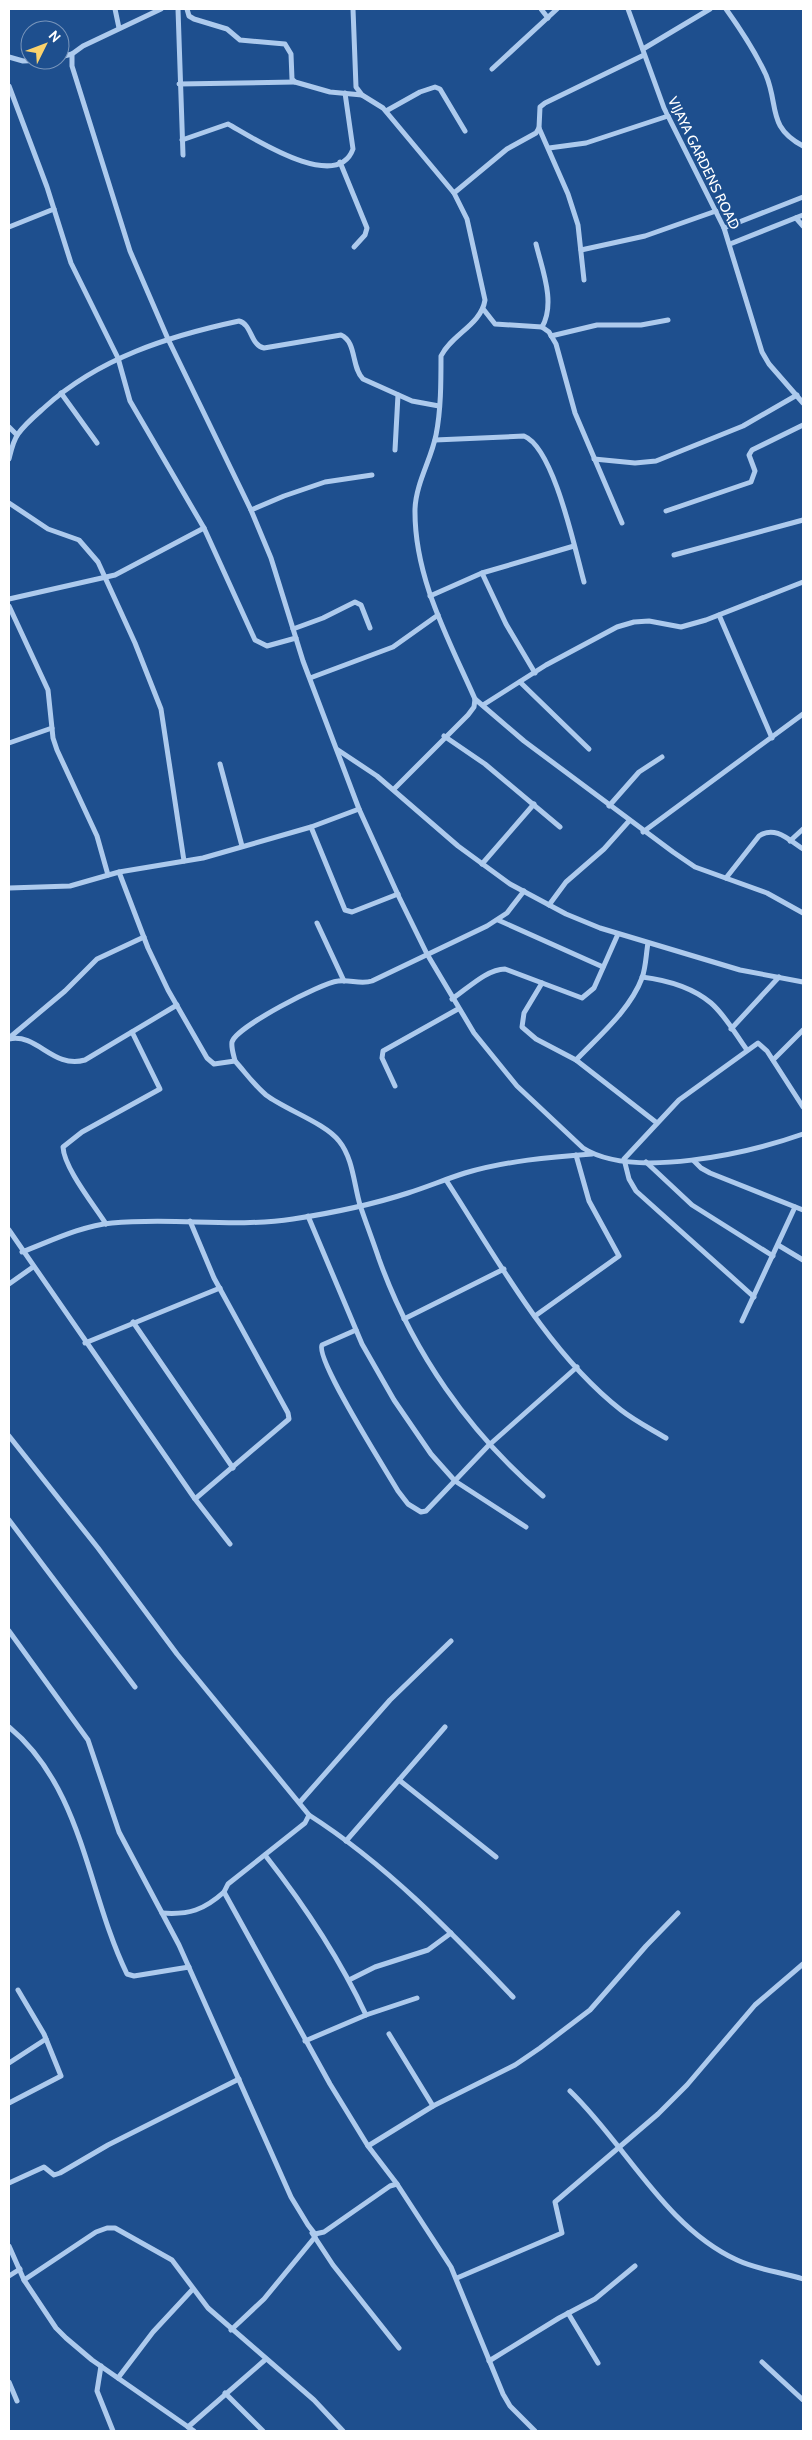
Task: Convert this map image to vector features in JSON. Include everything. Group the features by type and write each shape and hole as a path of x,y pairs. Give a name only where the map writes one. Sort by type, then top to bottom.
{"street":[{"path":"115,9 119,28"},
{"path":"161,9 83,46 72,54 72,66 130,251 168,339 251,510 271,558 310,678 359,808 427,954 452,999 474,1033 518,1086 583,1148 592,1154"},
{"path":"178,9 179,84 183,155"},
{"path":"187,9 189,16 194,20 227,29 240,40 285,44 291,54 292,79 295,82"},
{"path":"353,9 356,87 362,95 386,111 454,193 467,219 486,300 484,310 477,319 447,344 442,356 439,406 434,440 418,490 415,507 418,552 430,596 475,699 629,822 695,867 767,893 803,913"},
{"path":"542,9 548,18"},
{"path":"492,69 557,9"},
{"name":"VIJAYA GARDENS ROAD","path":"628,9 668,116 724,228 762,352 769,364 803,403"},
{"path":"584,280 578,225 549,148 539,128 538,113 540,107 643,52 710,9"},
{"path":"726,9 752,47 766,75 772,89 774,116 777,122 782,129 803,146"},
{"path":"179,84 295,82 330,92 362,95"},
{"path":"9,86 54,209 71,263 118,358 134,408 204,528 256,640 267,646 296,638"},
{"path":"386,111 424,90 435,87 440,89 464,130"},
{"path":"182,140 228,124 256,142 297,160 328,165 340,162 352,153 353,149 345,93"},
{"path":"549,148 586,143 668,116"},
{"path":"454,193 507,149 536,133 539,128"},
{"path":"340,162 367,228 365,235 354,247"},
{"path":"724,228 803,197"},
{"path":"9,227 54,209"},
{"path":"581,250 645,236 716,211"},
{"path":"730,244 803,215"},
{"path":"796,218 803,226"},
{"path":"536,244 548,312 542,327"},
{"path":"484,310 495,324 542,327 551,336 556,344 568,394 622,523"},
{"path":"551,336 597,325 641,325 668,320"},
{"path":"9,459 17,435 61,393 118,358 168,339 239,321 247,326 254,341 264,348 341,335 349,342 359,374 371,383 412,401 439,406"},
{"path":"61,393 97,443"},
{"path":"395,450 398,395"},
{"path":"594,459 635,464 656,462 743,426 797,395"},
{"path":"666,511 751,482 755,477 755,471 749,455 752,450 803,425"},
{"path":"9,427 17,435"},
{"path":"434,440 524,436 531,439 546,461 584,582"},
{"path":"251,510 325,482 372,475"},
{"path":"9,503 48,529 79,540 93,554 135,643 161,709 184,861"},
{"path":"674,555 803,520"},
{"path":"9,599 104,578 204,528"},
{"path":"430,596 482,573 574,546"},
{"path":"482,573 506,624 534,672"},
{"path":"482,706 534,672 592,638 617,627 634,622 649,621 681,626 719,615 803,582"},
{"path":"293,629 323,618 355,602 362,605 370,628"},
{"path":"9,606 48,690 52,728 57,750 97,836 108,875"},
{"path":"310,678 393,647 438,615"},
{"path":"719,615 772,738"},
{"path":"520,682 590,749"},
{"path":"394,789 444,736 468,715 474,707 475,699"},
{"path":"644,832 803,714"},
{"path":"9,742 52,728"},
{"path":"444,736 485,764 560,827"},
{"path":"338,749 394,789 458,846 482,864 549,905 618,934 740,970 803,982"},
{"path":"609,806 639,772 662,757"},
{"path":"220,764 242,846"},
{"path":"482,864 534,804"},
{"path":"9,888 70,886 119,872 203,858 311,827 359,808"},
{"path":"549,905 566,882 604,849 629,822"},
{"path":"311,827 345,910 352,912 398,894"},
{"path":"790,841 803,829"},
{"path":"726,878 759,836 765,832 772,831 803,850"},
{"path":"119,872 144,937 177,1005 210,1063 219,1064 235,1061"},
{"path":"524,891 498,920 372,981 363,984 344,981 325,984 255,1021 235,1037 232,1043 235,1061 266,1094 299,1116 328,1130 339,1141 349,1163 360,1205 385,1276 417,1344 471,1425 488,1446 543,1496"},
{"path":"498,920 603,967"},
{"path":"317,923 344,981"},
{"path":"452,999 498,969 505,969 582,998 594,988 618,934"},
{"path":"9,1038 65,990 97,959 144,937"},
{"path":"576,1060 624,1008 642,976 648,943"},
{"path":"642,976 659,979 698,994 712,1004 747,1050"},
{"path":"731,1029 779,978"},
{"path":"542,983 524,1013 522,1027 536,1039 576,1060 658,1123"},
{"path":"9,1038 21,1038 57,1058 76,1063 85,1060 177,1005"},
{"path":"395,1086 382,1058 384,1051 458,1009"},
{"path":"773,1060 803,1030"},
{"path":"106,1224 70,1167 63,1154 63,1147 82,1132 160,1089 132,1032"},
{"path":"624,1160 679,1100 758,1044 763,1045 803,1107"},
{"path":"22,1252 84,1229 106,1224 190,1221 248,1224 308,1216 407,1193 466,1173 528,1160 592,1154 646,1162 694,1161 803,1134"},
{"path":"535,1316 619,1256 590,1201 576,1155"},
{"path":"624,1160 629,1179 636,1192 754,1297"},
{"path":"694,1161 710,1173 803,1210"},
{"path":"646,1162 692,1205 773,1256"},
{"path":"446,1180 535,1316 577,1367 620,1409 666,1438"},
{"path":"742,1321 795,1207"},
{"path":"308,1216 356,1330 394,1400 431,1454 455,1481 526,1527"},
{"path":"190,1221 220,1288 288,1413 289,1419 195,1499"},
{"path":"9,1230 85,1343 195,1499 230,1544"},
{"path":"778,1245 803,1260"},
{"path":"9,1284 33,1267"},
{"path":"404,1319 504,1269"},
{"path":"85,1343 220,1288"},
{"path":"133,1322 233,1468"},
{"path":"356,1330 322,1345 322,1355 344,1400 398,1491 408,1504 421,1512 426,1511 488,1446 577,1367"},
{"path":"9,1436 98,1548 177,1654 309,1815 346,1841 418,1901 513,1997"},
{"path":"9,1520 135,1687"},
{"path":"9,1631 88,1740 119,1832 189,1967 291,2197 333,2265 400,2348"},
{"path":"300,1802 390,1700 451,1641"},
{"path":"9,1727 31,1748 56,1786 69,1811 82,1844 91,1879 127,1974 134,1976 189,1967"},
{"path":"346,1841 445,1727"},
{"path":"399,1780 496,1857"},
{"path":"162,1913 178,1914 200,1910 224,1892 228,1884 305,1823 309,1815"},
{"path":"265,1855 314,1920 350,1980 366,2015"},
{"path":"224,1892 305,2041 368,2146 397,2184 440,2248 457,2278 489,2361 510,2406 535,2431"},
{"path":"368,2146 434,2106 520,2062 569,2027 594,2005 646,1946 678,1914"},
{"path":"350,1980 375,1967 428,1950 451,1933"},
{"path":"457,2278 559,2234 562,2231 554,2202 620,2148 677,2096 755,2005 803,1964"},
{"path":"9,2103 61,2076 46,2039 18,1990"},
{"path":"305,2041 366,2015 416,1998"},
{"path":"389,2034 434,2106"},
{"path":"9,2063 46,2039"},
{"path":"9,2183 44,2167 54,2175 60,2173 108,2145 239,2080"},
{"path":"570,2091 592,2112 620,2148 685,2223 719,2250 753,2267 803,2278"},
{"path":"312,2232 315,2234 324,2232 390,2186 397,2184"},
{"path":"24,2280 96,2232 111,2227 172,2260 192,2290 231,2330 324,2410 342,2431"},
{"path":"231,2330 264,2299 315,2237"},
{"path":"9,2246 24,2280 56,2328 101,2366 194,2431"},
{"path":"489,2361 568,2313 595,2299 636,2266"},
{"path":"9,2276 20,2269"},
{"path":"118,2378 148,2338 192,2290"},
{"path":"568,2313 598,2363"},
{"path":"188,2427 266,2359"},
{"path":"762,2362 803,2400"},
{"path":"101,2366 97,2391 113,2431"},
{"path":"9,2382 17,2401"},
{"path":"225,2393 263,2431"}]}
